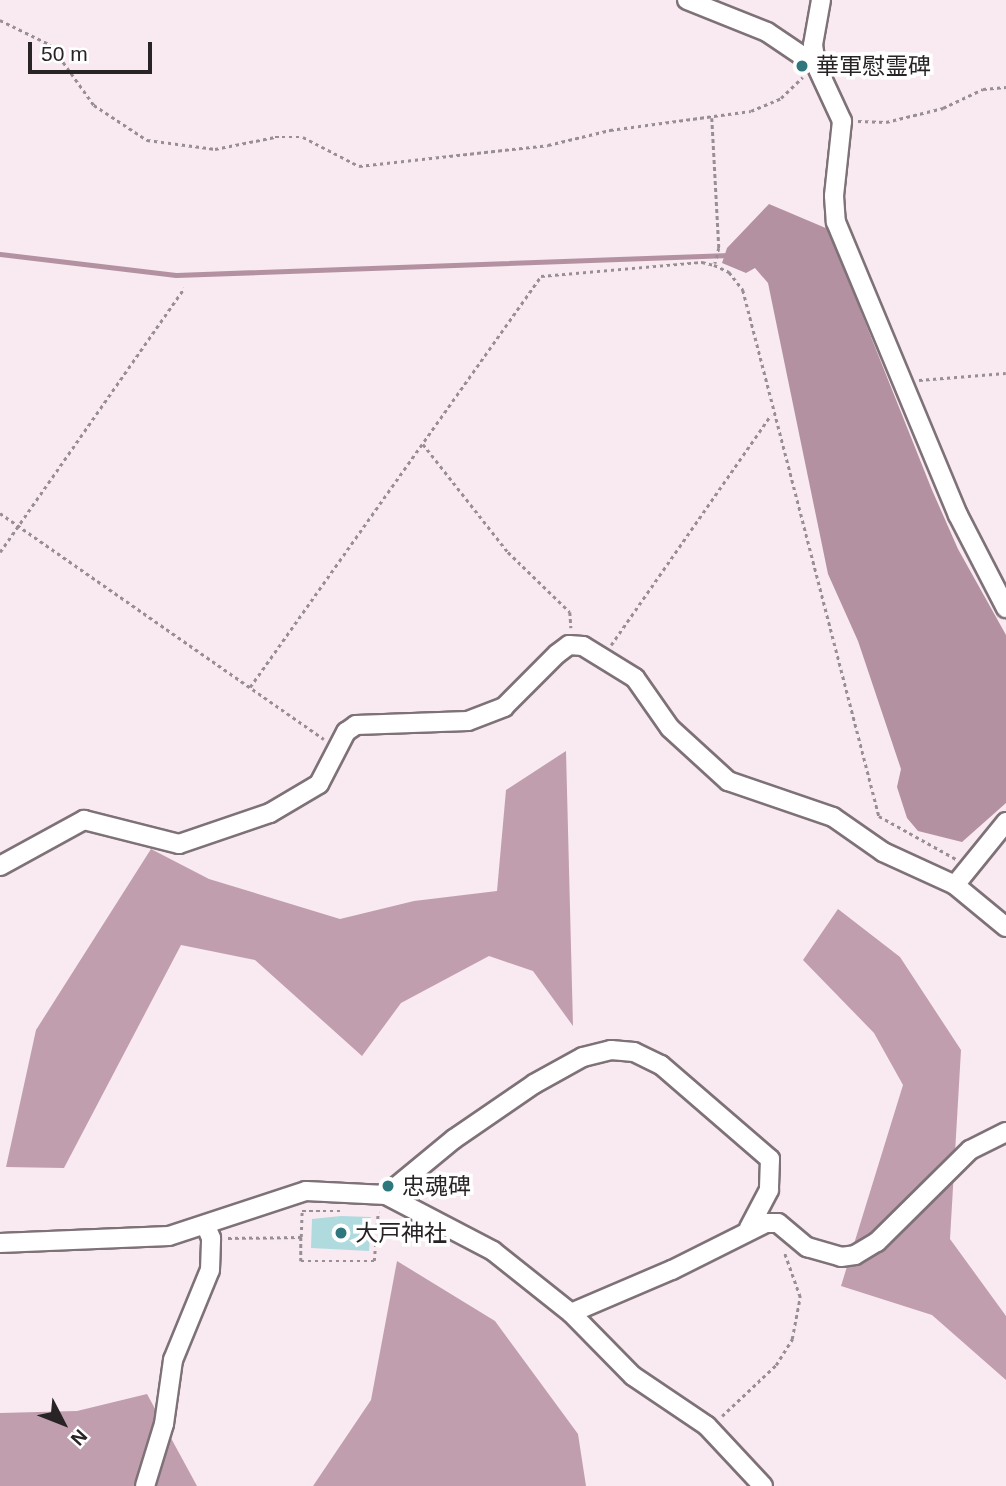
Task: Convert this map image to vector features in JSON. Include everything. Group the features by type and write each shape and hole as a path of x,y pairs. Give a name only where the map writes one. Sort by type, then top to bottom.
{"street":[{"path":"687,0 751,24 816,65"},
{"path":"821,0 813,45 816,65 842,121 834,196 836,222 958,515 1006,608"},
{"path":"0,866 84,820 179,844 191,842 299,799 319,784 338,745 356,725 446,725 504,707 569,645 583,646 635,678 670,728 728,781 833,817 883,852 956,885 1006,927"},
{"path":"956,885 968,865 1006,822"},
{"path":"386,1195 454,1139 534,1084 583,1057 611,1050 634,1052 661,1065 770,1159 769,1190 758,1225"},
{"path":"571,1313 672,1270 758,1225 778,1223 807,1247 824,1254 855,1255 877,1242 971,1150 1006,1132"},
{"path":"0,1243 208,1232 306,1191 386,1195 493,1251 571,1313 633,1376 707,1426 763,1486"},
{"path":"145,1486 164,1424 173,1360 210,1270 208,1232"}],"path":[{"path":"0,20 51,45 94,105 147,140 215,149 275,136 303,137 359,166 469,156 548,145 610,130 751,111 781,98 816,65"},
{"path":"842,121 886,122 943,108 983,89 1006,87"},
{"path":"712,118 719,248 715,264"},
{"path":"250,687 541,276 688,263 715,264 729,272 743,289 879,816 968,865"},
{"path":"0,552 184,288"},
{"path":"902,382 1006,373"},
{"path":"603,656 773,413"},
{"path":"423,444 517,562 570,612 569,645"},
{"path":"0,513 338,745"},
{"path":"357,1212 302,1211 301,1261 374,1261 378,1212 367,1212"},
{"path":"707,1426 752,1391 776,1365 792,1339 800,1297 784,1253 758,1225"},
{"path":"208,1232 301,1237"}],"shaded area":[{"path":"769,204 828,229 932,490 958,549 1006,635 1006,803 962,842 918,831 907,818 897,787 901,769 858,641 828,574 768,283 755,268 746,273 722,263 727,248"},
{"path":"566,751 573,1026 533,971 489,956 401,1003 362,1056 255,960 181,945 64,1168 6,1167 36,1030 151,849 209,879 340,919 414,901 497,891 506,790"},
{"path":"838,909 900,957 961,1050 950,1239 1006,1316 1006,1380 932,1315 841,1286 903,1085 874,1033 803,960"},
{"path":"397,1261 495,1321 578,1434 586,1486 313,1486 371,1400"},
{"path":"147,1394 197,1486 0,1486 0,1413 77,1411"}],"building":[{"name":"大戸神社","path":"371,1217 369,1251 311,1248 312,1219"}],"waterway":[{"path":"0,254 176,275 730,255"}],"place":[{"name":"華軍慰霊碑","path":"802,66"},
{"name":"忠魂碑","path":"388,1186"},
{"name":"大戸神社","path":"341,1233"}]}
